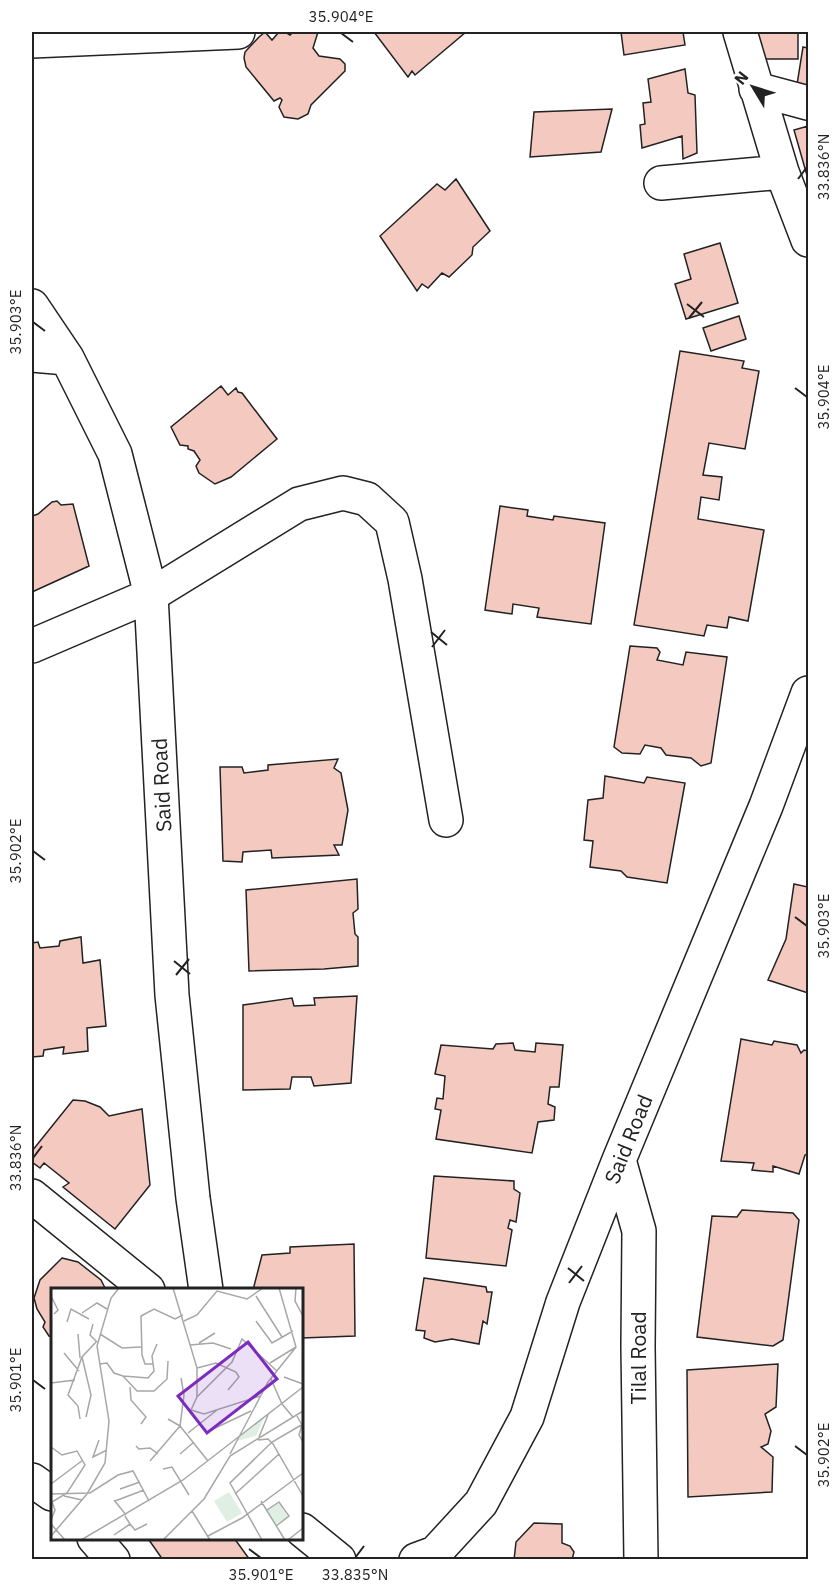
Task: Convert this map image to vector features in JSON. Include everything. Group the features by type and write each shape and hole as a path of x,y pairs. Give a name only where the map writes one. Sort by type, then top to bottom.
{"street":[{"path":"32,41 238,32"},
{"path":"740,32 782,172 808,240"},
{"path":"756,90 808,103"},
{"path":"661,183 782,172"},
{"name":"Said Road","path":"32,306 67,358 116,454 151,595 172,995 193,1198 206,1288"},
{"path":"32,355 67,358"},
{"path":"32,646 151,595 300,504 343,493 367,499 392,522 405,579 446,820"},
{"name":"Said Road","path":"416,1560 435,1553 481,1503 527,1417 563,1302 619,1160 766,806 808,693"},
{"name":"Tilal Road","path":"619,1160 639,1231 641,1560"},
{"path":"32,1196 146,1288"},
{"path":"32,1480 51,1493"},
{"path":"303,1531 339,1560"},
{"path":"95,1540 113,1560"}],"building":[{"path":"265,32 272,40 279,32 290,35 293,32 318,32 313,48 319,56 340,59 345,64 345,71 311,105 308,114 298,119 284,117 279,107 282,100 280,98 274,101 246,67 245,52"},
{"path":"374,32 466,32 415,75 412,71 408,77"},
{"path":"621,32 683,32 685,45 624,55"},
{"path":"752,32 798,32 798,59 752,59"},
{"path":"803,47 808,48 808,93 796,91"},
{"path":"685,69 688,93 695,95 697,153 683,159 682,136 642,148 640,125 645,124 643,103 651,102 648,79"},
{"path":"612,109 601,152 530,157 534,112"},
{"path":"808,126 808,179 794,130"},
{"path":"456,179 490,231 473,247 472,255 449,277 442,273 428,288 422,284 417,291 380,236 437,184 445,190"},
{"path":"720,243 738,303 686,319 675,284 691,279 684,254"},
{"path":"739,316 746,339 711,351 703,328"},
{"path":"680,351 744,361 742,368 759,371 745,449 709,443 703,475 722,477 719,500 701,497 698,519 764,530 748,621 729,617 727,628 707,625 704,636 634,625"},
{"path":"221,386 228,395 236,388 242,393 277,439 231,477 215,484 199,473 196,466 200,460 194,451 188,449 188,446 180,445 171,427"},
{"path":"57,501 61,505 73,504 89,566 32,592 32,516"},
{"path":"500,506 528,510 527,516 553,520 554,516 605,523 591,624 537,617 539,608 513,604 512,614 485,610"},
{"path":"630,646 657,648 660,652 657,660 683,665 686,652 727,657 711,763 701,766 691,758 666,755 661,748 645,745 640,754 622,753 614,747"},
{"path":"338,759 334,768 341,773 348,810 342,845 334,845 339,855 272,858 271,850 243,852 242,862 223,861 220,767 242,767 244,773 268,770 268,765"},
{"path":"605,776 644,783 647,777 685,783 667,883 627,877 621,871 590,867 593,841 584,840 588,800 603,798"},
{"path":"357,879 358,909 353,913 355,934 358,937 358,966 249,971 246,890"},
{"path":"794,884 808,887 808,993 768,980 786,939"},
{"path":"81,937 83,963 100,960 106,1026 87,1028 88,1051 63,1054 64,1047 44,1050 43,1056 32,1057 32,943 38,942 40,948 59,946 60,941"},
{"path":"357,996 351,1083 314,1086 311,1077 292,1077 290,1089 243,1090 243,1005 292,998 294,1006 315,1005 314,998"},
{"path":"741,1039 772,1045 774,1041 797,1045 801,1053 804,1050 808,1051 808,1154 805,1155 799,1174 773,1166 773,1172 752,1170 754,1163 721,1161"},
{"path":"513,1043 515,1050 535,1052 536,1043 563,1045 559,1087 550,1087 548,1104 555,1107 554,1120 538,1122 532,1153 436,1139 441,1110 435,1109 437,1098 443,1099 445,1076 435,1074 441,1045 493,1049 496,1044"},
{"path":"73,1100 85,1101 100,1107 109,1116 142,1109 150,1185 115,1229 63,1187 69,1183 44,1163 40,1168 32,1162 32,1151"},
{"path":"434,1176 514,1181 514,1189 520,1193 516,1222 510,1220 508,1228 512,1230 506,1266 426,1258"},
{"path":"742,1210 793,1213 799,1220 783,1340 773,1346 697,1337 712,1216 737,1217"},
{"path":"354,1244 355,1336 303,1338 303,1288 254,1288 262,1255 290,1253 290,1247"},
{"path":"62,1258 78,1262 101,1280 105,1288 51,1288 51,1337 43,1327 45,1322 37,1309 34,1298 40,1280"},
{"path":"424,1278 486,1287 487,1292 492,1292 487,1324 483,1321 479,1344 452,1339 435,1342 424,1338 425,1331 416,1330"},
{"path":"778,1364 776,1407 765,1414 771,1431 768,1444 761,1447 773,1457 772,1492 688,1497 687,1370"},
{"path":"534,1523 562,1524 562,1543 570,1546 574,1552 572,1560 514,1560 516,1542"},
{"path":"149,1540 235,1540 250,1560 163,1560"}]}
